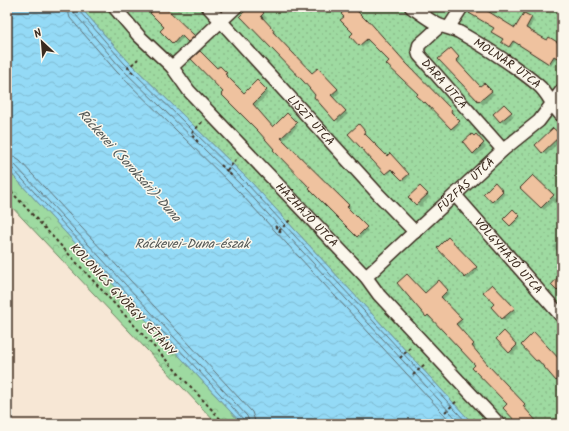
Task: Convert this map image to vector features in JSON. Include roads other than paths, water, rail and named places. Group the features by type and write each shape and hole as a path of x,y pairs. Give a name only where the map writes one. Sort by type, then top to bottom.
{"street":[{"name":"HÁZHAJÓ UTCA","path":"114,7 139,36 172,67 189,91 366,278 379,295 499,424"},
{"name":"LISZT UTCA","path":"208,7 379,196 415,232"},
{"path":"172,67 236,7"},
{"path":"411,7 445,26"},
{"name":"DARA UTCA","path":"462,7 445,26 419,46 419,54 503,150"},
{"name":"MOLNÁR UTCA","path":"445,26 508,62 540,86 548,94 552,104 562,116"},
{"name":"FŰZFÁS UTCA","path":"366,278 503,150 539,121 562,90"},
{"name":"VÖLGYHAJÓ UTCA","path":"455,195 562,317"}],"water":[{"name":"Ráckevei-Duna-észak","path":"7,7 80,7 127,60 251,182 473,424 242,424 7,169"}],"water label":[{"name":"Ráckevei (Soroksári)-Duna","path":"129,166"}]}
